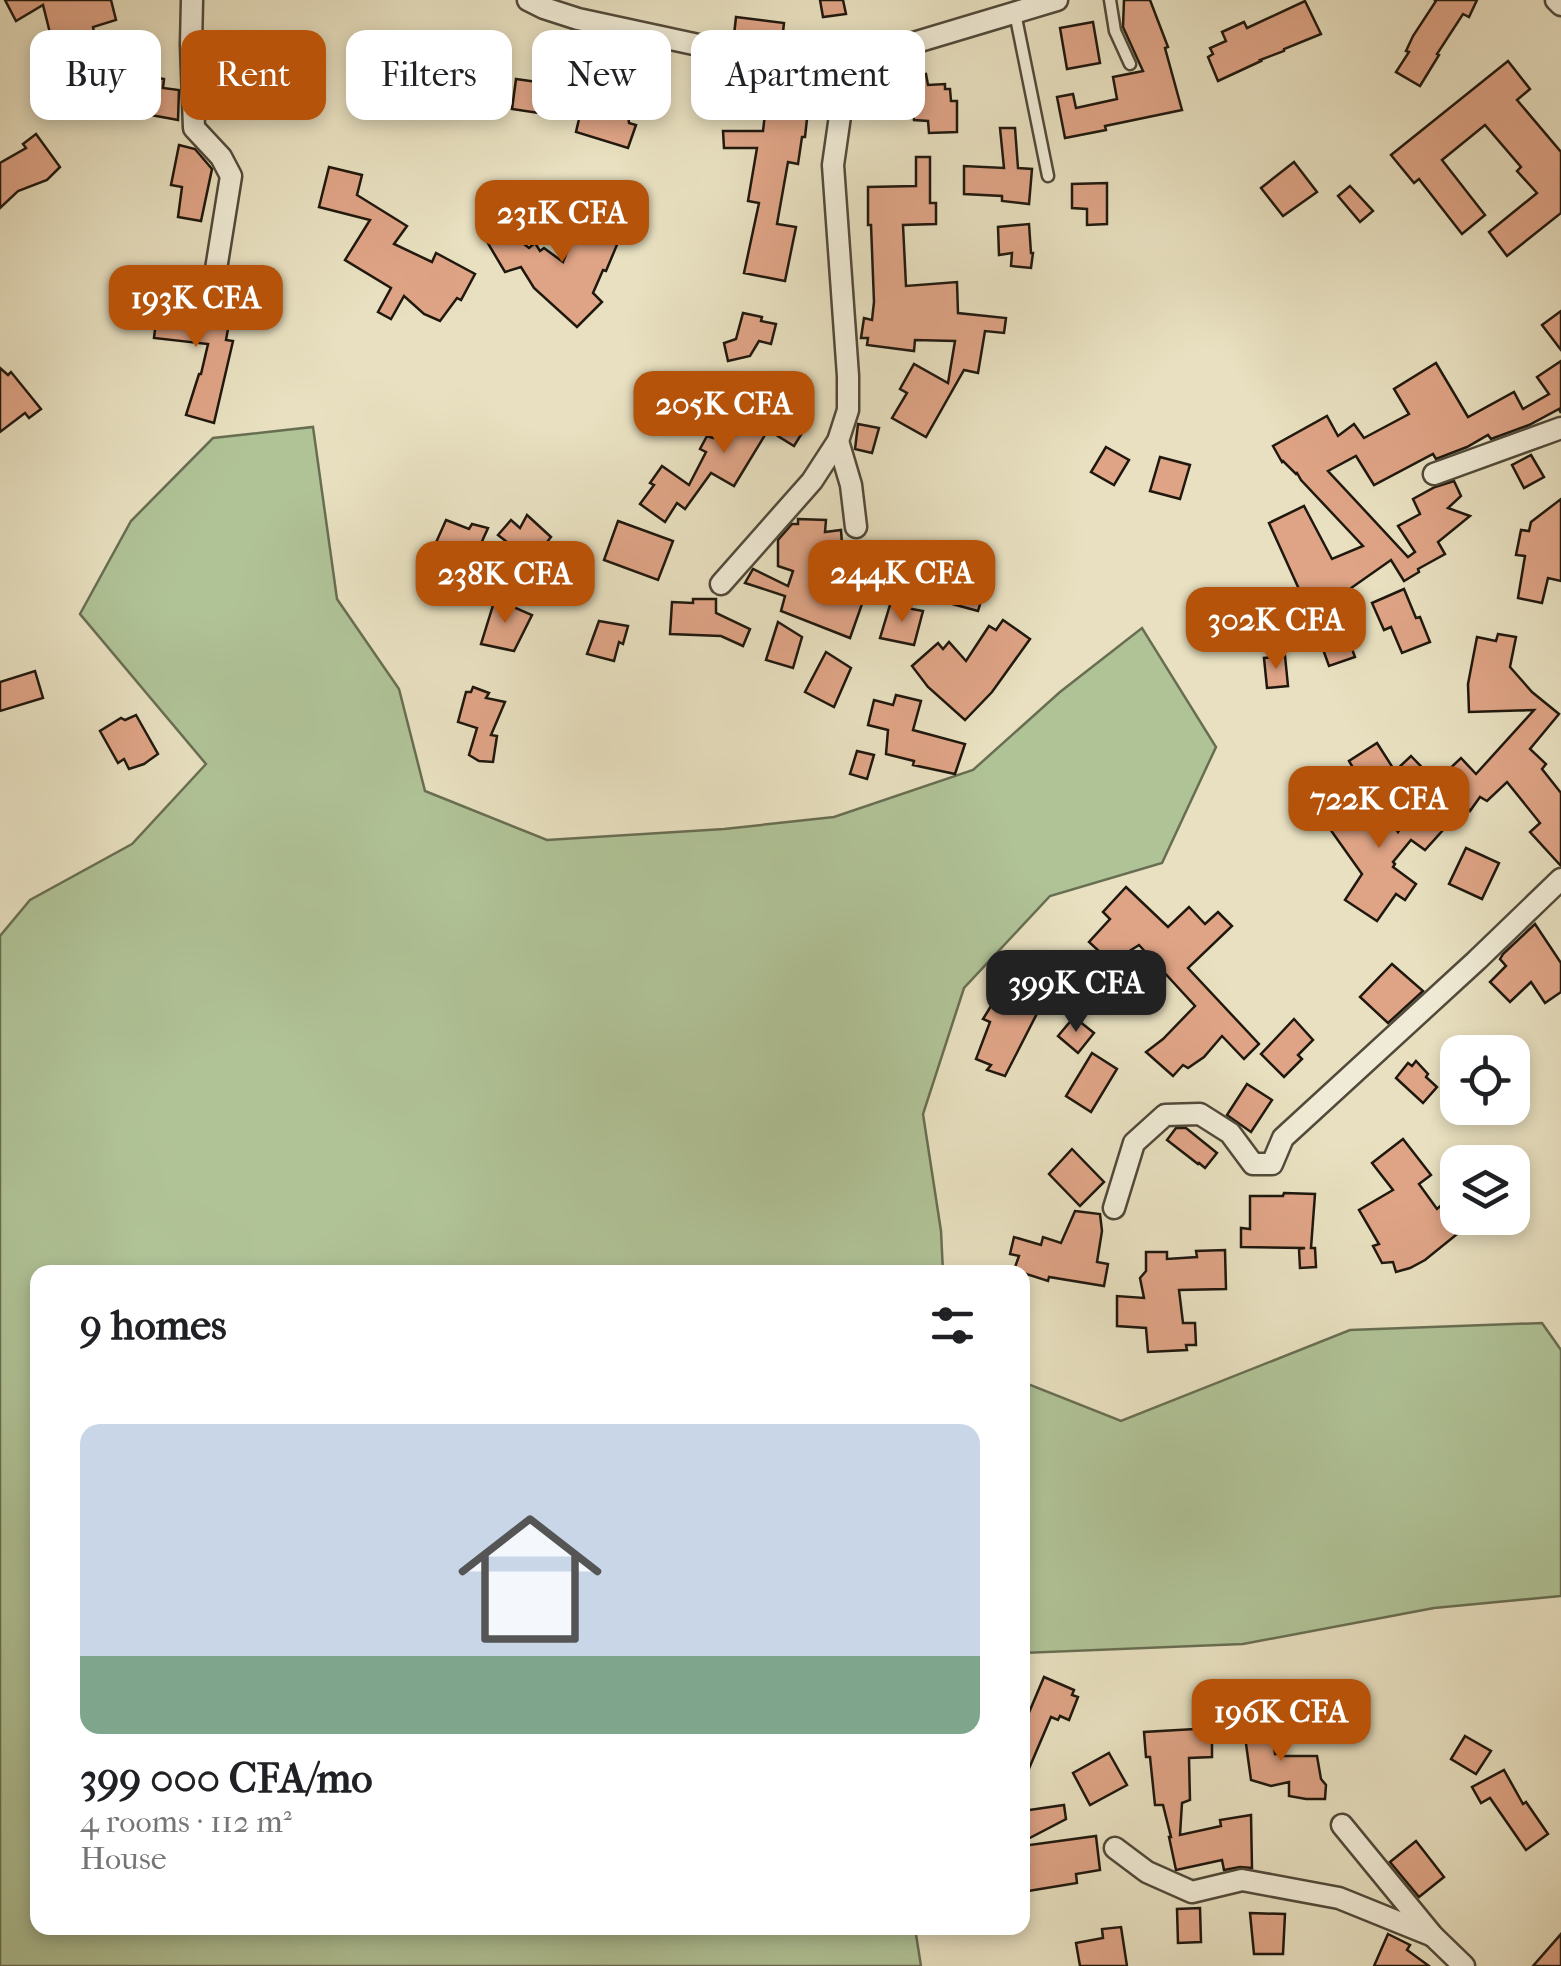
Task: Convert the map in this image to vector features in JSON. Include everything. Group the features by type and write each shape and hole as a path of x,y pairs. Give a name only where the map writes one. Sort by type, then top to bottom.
{"street":[{"path":"192,0 194,128 221,157 231,176 212,294"},
{"path":"528,0 578,19 691,43"},
{"path":"925,39 1057,0"},
{"path":"721,584 812,480 838,441 848,410 833,164 839,120"},
{"path":"1434,474 1561,428"},
{"path":"838,441 851,485 856,527"},
{"path":"1114,1208 1134,1143 1164,1116 1200,1114 1230,1133 1253,1164 1272,1164 1283,1138 1561,879"},
{"path":"1342,1825 1433,1936 1464,1966"},
{"path":"1115,1848 1147,1872 1192,1892 1242,1880 1339,1898 1433,1936"}],"lane":[{"path":"1110,0 1115,32 1130,64"},
{"path":"1015,12 1048,176"}],"green space":[{"path":"313,427 337,599 399,689 425,791 547,840 724,829 834,817 973,770 1060,692 1142,628 1216,747 1162,863 1050,896 964,988 923,1114 943,1265 30,1265 30,1935 916,1935 921,1966 0,1966 0,936 30,900 132,844 206,764 80,614 131,521 213,438"},
{"path":"1542,1323 1561,1350 1561,1596 1434,1608 1243,1644 1030,1653 1030,1385 1121,1421 1350,1330"}],"building":[{"path":"5,0 111,0 116,20 93,27 94,30 49,30 43,5 16,21"},
{"path":"820,0 843,0 846,14 823,17"},
{"path":"1124,0 1150,0 1168,47 1165,48 1182,110 1065,138 1057,97 1073,94 1076,108 1117,99 1113,77 1143,71 1123,27"},
{"path":"1434,0 1477,0 1469,17 1463,14 1420,86 1396,72"},
{"path":"1305,1 1321,34 1218,81 1208,57 1213,54 1210,48 1226,41 1222,32 1244,22 1247,28"},
{"path":"736,17 784,23 783,30 735,30"},
{"path":"1093,22 1100,63 1067,69 1060,28"},
{"path":"1508,61 1530,89 1517,100 1561,152 1561,213 1507,256 1489,232 1537,193 1517,171 1521,167 1485,125 1442,160 1485,215 1462,234 1419,179 1414,183 1391,155"},
{"path":"925,74 928,85 945,84 945,89 950,89 951,101 957,101 957,132 929,133 928,121 914,120 925,120"},
{"path":"161,78 163,88 179,90 178,120 161,117"},
{"path":"516,79 532,81 532,112 512,109"},
{"path":"579,120 629,120 636,125 628,148 576,132"},
{"path":"764,120 807,120 798,164 788,162 777,224 796,227 785,281 744,273 759,203 748,201 757,148 724,148 723,131 763,131"},
{"path":"1000,128 1015,128 1018,168 1032,169 1029,204 1002,201 1002,196 964,194 964,166 1004,168"},
{"path":"36,134 60,167 47,180 18,191 0,208 0,163 26,148 23,144"},
{"path":"179,145 195,149 212,169 201,221 178,217 182,187 171,185"},
{"path":"916,157 930,157 930,203 936,203 936,224 903,225 906,286 957,282 958,313 1006,318 1004,333 985,331 978,373 964,370 926,437 892,418 907,393 900,389 914,364 948,383 955,341 915,340 914,351 867,345 868,338 861,338 864,318 872,320 874,302 868,187 916,186"},
{"path":"1294,162 1317,192 1283,216 1261,188"},
{"path":"329,167 362,175 357,195 407,226 394,244 432,262 436,253 475,274 461,300 457,298 440,321 424,314 404,296 391,319 378,312 391,288 345,260 370,220 319,207"},
{"path":"1107,183 1107,224 1087,225 1087,209 1072,208 1072,184"},
{"path":"1350,186 1373,211 1360,222 1338,196"},
{"path":"589,215 624,228 593,293 602,302 577,327 534,288 521,267 505,272 483,235 505,222 511,234 529,248 535,243 540,251 544,248 563,262 577,226 584,228"},
{"path":"1029,224 1031,268 1011,266 1012,253 999,255 998,227"},
{"path":"160,288 191,292 188,320 228,329 226,340 233,341 214,423 186,415 208,344 154,338"},
{"path":"1561,311 1561,350 1542,325"},
{"path":"743,313 776,324 771,344 759,341 750,356 728,361 724,343 736,339"},
{"path":"1561,361 1561,413 1559,409 1491,439 1488,435 1436,459 1433,454 1374,485 1356,456 1328,471 1408,557 1415,552 1398,526 1420,514 1413,499 1454,481 1461,496 1448,508 1470,516 1438,542 1445,554 1418,569 1419,572 1404,581 1391,560 1294,628 1298,635 1331,621 1335,633 1345,630 1355,657 1329,666 1320,641 1276,653 1264,608 1303,598 1269,523 1304,506 1332,559 1363,546 1297,473 1282,462 1273,446 1327,416 1338,436 1354,424 1364,438 1409,414 1394,389 1436,363 1468,417 1514,392 1523,409 1549,394 1537,377"},
{"path":"0,368 8,375 11,372 41,409 29,418 25,413 0,432"},
{"path":"767,396 807,425 794,446 768,430 734,486 711,473 685,509 677,503 665,522 640,504 662,466 689,485 706,452 700,449 707,436 713,438 723,420 740,430 755,404 760,407"},
{"path":"858,424 879,428 872,453 855,449"},
{"path":"1106,447 1129,460 1114,485 1091,472"},
{"path":"1531,455 1544,477 1524,488 1512,465"},
{"path":"1160,457 1190,465 1180,499 1150,491"},
{"path":"1561,499 1561,581 1548,578 1542,603 1518,598 1525,556 1516,555 1521,530 1529,531 1531,522"},
{"path":"527,515 551,537 544,546 552,551 539,567 498,535 511,520 520,528"},
{"path":"798,519 826,520 825,532 841,530 845,586 852,589 848,599 862,604 850,638 781,611 785,596 745,583 753,569 788,586 793,571 778,566 778,540 792,524 798,524"},
{"path":"446,520 469,529 472,524 488,528 470,568 451,562 455,555 434,547"},
{"path":"618,521 673,541 658,580 604,560"},
{"path":"945,556 991,568 978,611 934,599"},
{"path":"1404,589 1430,642 1402,653 1391,627 1384,630 1372,603"},
{"path":"495,599 532,615 514,651 481,644"},
{"path":"693,599 716,599 716,613 750,629 743,646 721,636 670,634 672,602 693,603"},
{"path":"890,605 923,611 914,645 880,638"},
{"path":"1003,620 1030,639 992,692 965,720 928,687 912,666 938,643 943,649 949,642 966,661 989,626 996,630"},
{"path":"599,621 628,626 614,661 587,654"},
{"path":"778,622 802,637 793,668 766,660"},
{"path":"1498,634 1516,637 1510,667 1559,714 1530,749 1546,764 1542,769 1561,793 1561,866 1530,832 1540,823 1507,782 1487,801 1480,797 1470,811 1440,778 1461,758 1476,774 1534,710 1469,712 1468,684 1477,637 1496,641"},
{"path":"826,652 851,668 834,707 805,692"},
{"path":"1285,656 1288,686 1267,688 1264,658"},
{"path":"35,671 43,698 0,711 0,682"},
{"path":"473,687 489,693 486,698 505,702 491,735 497,736 493,762 469,755 477,728 458,722 466,692"},
{"path":"896,695 921,701 913,730 965,744 955,774 913,765 914,761 886,754 888,730 868,725 874,700 893,705"},
{"path":"136,715 158,754 129,769 124,759 118,763 100,731 121,718"},
{"path":"1377,743 1393,768 1364,786 1349,761"},
{"path":"857,751 874,755 867,779 850,774"},
{"path":"1411,756 1438,784 1420,800 1394,772"},
{"path":"1368,791 1398,832 1417,804 1443,830 1425,850 1411,840 1393,862 1393,867 1416,884 1405,900 1396,894 1377,921 1345,900 1362,874 1325,822"},
{"path":"1466,848 1499,863 1482,899 1449,884"},
{"path":"1126,887 1168,927 1189,907 1205,924 1218,912 1232,926 1188,968 1259,1044 1244,1059 1222,1036 1204,1057 1188,1068 1183,1065 1173,1076 1146,1052 1195,1006 1139,945 1115,966 1089,942 1110,919 1103,912"},
{"path":"1535,924 1561,963 1561,992 1545,1003 1531,982 1510,1002 1490,982 1506,966 1500,959 1503,954"},
{"path":"1392,964 1423,991 1388,1023 1360,997"},
{"path":"1038,966 1060,982 1047,994 1005,1076 987,1070 991,1065 976,1059 990,1022 983,1019 1004,985 1020,990"},
{"path":"1074,1017 1094,1033 1078,1053 1058,1036"},
{"path":"1294,1019 1313,1040 1298,1055 1302,1059 1284,1077 1261,1054"},
{"path":"1092,1053 1117,1069 1091,1112 1066,1096"},
{"path":"1416,1061 1437,1087 1423,1103 1396,1078 1408,1063 1412,1066"},
{"path":"1247,1084 1272,1100 1251,1132 1227,1115"},
{"path":"1176,1128 1186,1128 1217,1153 1205,1168 1167,1140"},
{"path":"1403,1139 1431,1175 1419,1184 1437,1209 1440,1206 1440,1235 1456,1235 1410,1268 1396,1272 1393,1262 1382,1263 1373,1246 1379,1244 1359,1210 1393,1190 1372,1163"},
{"path":"1072,1149 1104,1182 1080,1206 1049,1174"},
{"path":"1315,1194 1311,1248 1315,1248 1316,1267 1300,1268 1299,1249 1305,1248 1241,1247 1241,1228 1250,1229 1250,1196"},
{"path":"1075,1211 1100,1214 1102,1231 1097,1262 1108,1264 1104,1286 1049,1277 1048,1281 1030,1275 1030,1265 1016,1265 1019,1256 1010,1254 1014,1237 1041,1245 1043,1237 1061,1243"},
{"path":"1225,1250 1226,1289 1179,1290 1183,1323 1195,1323 1196,1345 1186,1345 1187,1350 1148,1352 1146,1328 1117,1326 1117,1296 1144,1298 1140,1278 1146,1271 1146,1252 1167,1252 1167,1259 1197,1257 1196,1251"},
{"path":"1044,1677 1074,1690 1072,1695 1078,1697 1069,1720 1051,1717 1030,1766 1030,1710"},
{"path":"1271,1720 1275,1754 1317,1756 1326,1785 1325,1799 1289,1796 1289,1782 1271,1786 1251,1780 1243,1722"},
{"path":"1212,1728 1212,1757 1189,1758 1190,1800 1182,1803 1180,1835 1221,1826 1220,1820 1251,1815 1252,1868 1224,1870 1222,1860 1176,1870 1163,1805 1155,1805 1144,1732"},
{"path":"1465,1736 1491,1751 1476,1774 1451,1759"},
{"path":"1109,1753 1127,1785 1090,1805 1073,1773"},
{"path":"1504,1770 1523,1804 1526,1802 1548,1834 1526,1850 1490,1798 1481,1803 1472,1787"},
{"path":"1064,1805 1066,1819 1030,1838 1030,1810"},
{"path":"1096,1836 1100,1870 1076,1874 1077,1883 1030,1891 1030,1845"},
{"path":"1416,1841 1444,1877 1419,1897 1390,1862"},
{"path":"1200,1908 1201,1942 1178,1943 1177,1909"},
{"path":"1250,1913 1285,1914 1283,1954 1254,1954"},
{"path":"1121,1927 1127,1966 1080,1966 1076,1943 1103,1938 1102,1929"},
{"path":"1388,1934 1410,1945 1407,1950 1429,1966 1374,1966"},
{"path":"1561,1934 1561,1966 1533,1966"}]}
